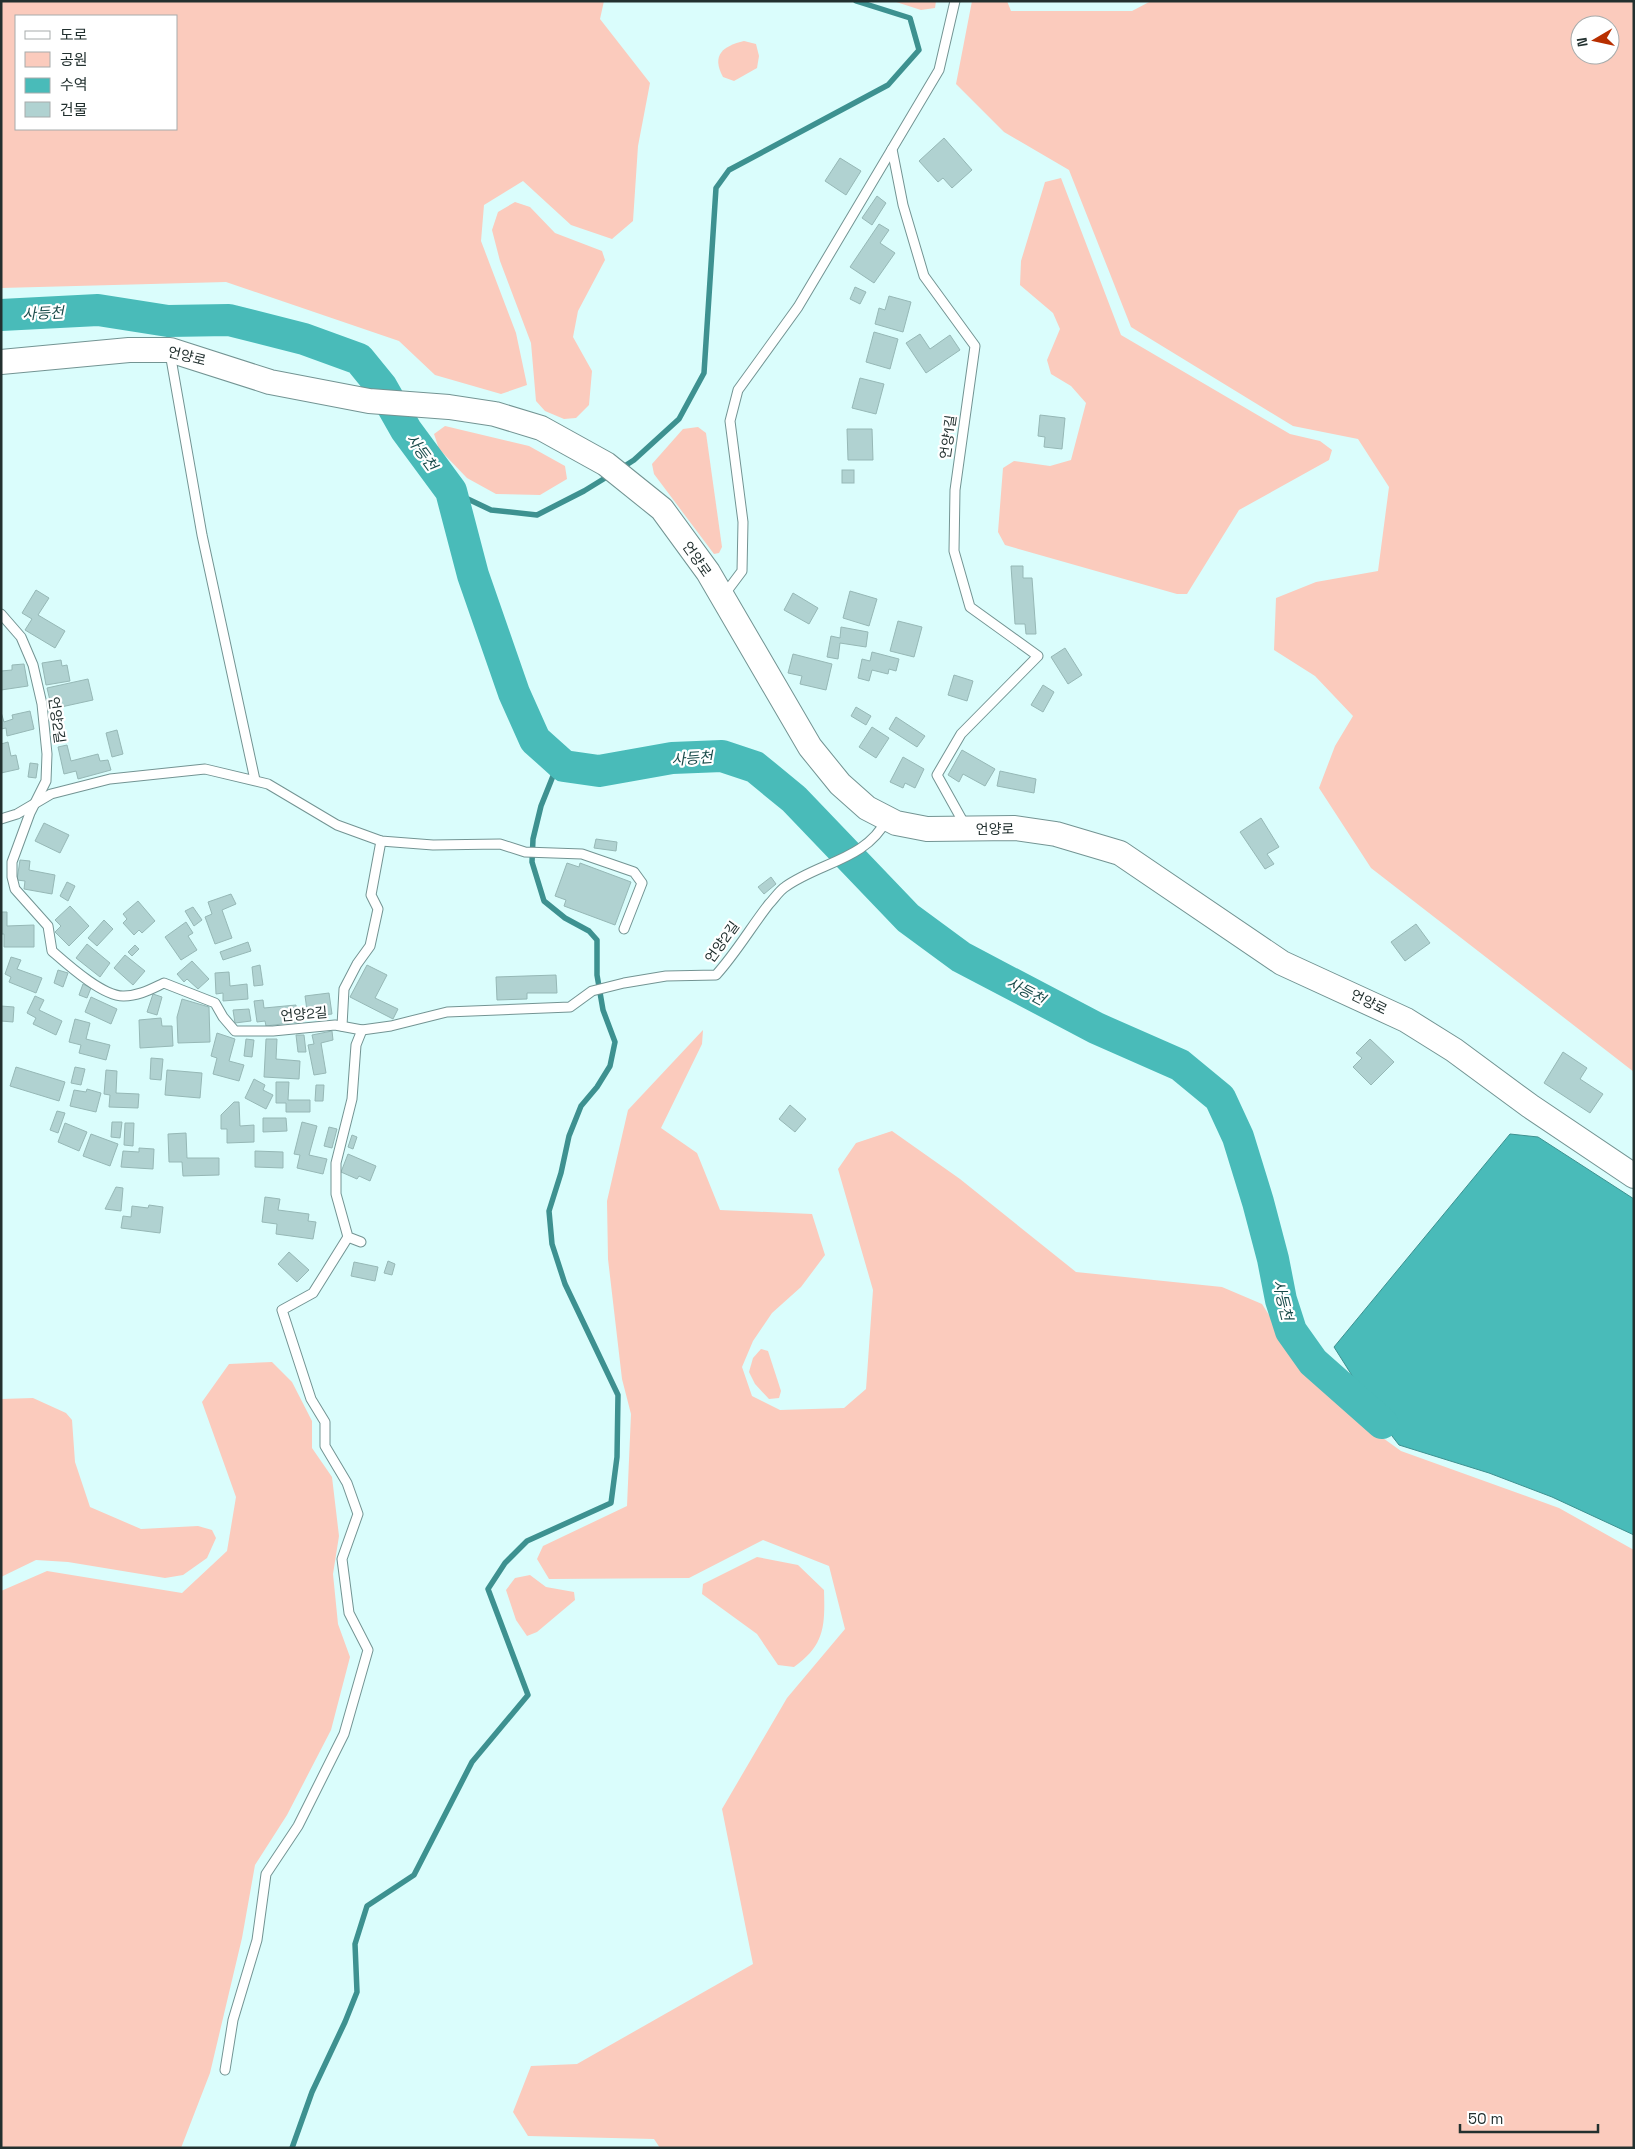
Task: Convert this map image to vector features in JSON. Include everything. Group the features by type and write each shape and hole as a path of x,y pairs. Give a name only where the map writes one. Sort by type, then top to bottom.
{"street":[{"name":"언양로","path":"1,362 129,350 170,350 270,382 369,401 449,407 495,414 541,428 614,471 662,509 708,572 810,747 840,784 867,808 896,823 927,829 1015,828 1056,834 1120,853 1282,963 1406,1020 1454,1050 1530,1106 1634,1176"}],"lane":[{"path":"722,597 742,572 742,522 730,421 738,390 798,307 939,70 955,1"},
{"name":"언양1길","path":"892,149 903,205 924,276 975,346 955,490 954,551 970,607 1038,656 961,734 937,775 967,830"},
{"path":"170,350 202,535 255,780"},
{"name":"언양2길","path":"1,614 21,637 33,665 42,704 47,754 46,782 34,804 12,862 15,889 48,926 52,951 91,983 121,997 142,994 164,983 215,1003 223,1017 235,1031 342,1026 362,1030 391,1026 447,1012 570,1007 592,991 604,988 666,976 716,975 751,926 783,888 866,847 879,834 887,818"},
{"path":"1,819 51,794 110,779 205,769 268,784 337,825 381,840 433,845 500,844 525,852 582,854 634,872 642,883 624,929"},
{"path":"342,1026 344,989 357,964 370,946 378,909 371,895 381,840"},
{"path":"226,2070 233,2020 257,1940 266,1874 298,1826 344,1734 368,1650 349,1613 342,1560 358,1514 347,1483 325,1446 325,1422 311,1399 282,1310 314,1293 348,1237 336,1194 336,1163 352,1099 356,1045 362,1030"},
{"path":"348,1237 360,1242"}],"green space":[{"path":"1,1 604,1 600,19 650,83 638,146 633,221 612,239 571,225 523,181 484,205 481,241 516,333 527,385 501,394 435,375 399,341 226,282 1,288"},
{"path":"893,1 936,1 935,8 921,10"},
{"path":"972,1 1007,1 1011,11 1132,11 1151,1 1634,1 1634,1072 1371,868 1319,788 1335,746 1353,716 1315,676 1274,650 1276,598 1316,582 1378,571 1389,487 1358,439 1293,426 1131,327 1069,170 1004,132 956,84"},
{"path":"744,41 756,44 759,56 757,68 734,81 723,77 718,63 721,53 730,46"},
{"path":"1061,178 1121,335 1290,434 1320,441 1332,450 1329,460 1239,510 1187,594 1177,594 1005,545 998,532 1003,468 1014,461 1050,466 1071,460 1086,403 1071,386 1051,374 1047,360 1060,329 1053,313 1020,285 1021,261 1045,182"},
{"path":"515,202 530,207 555,233 602,251 605,260 578,311 573,337 592,371 589,405 576,418 564,419 545,411 536,401 531,343 500,261 492,230 498,212"},
{"path":"445,426 529,446 565,466 567,479 540,495 496,494 467,478 439,449 434,434"},
{"path":"698,427 706,433 722,547 719,553 714,554 654,474 652,464 683,429"},
{"path":"703,1030 702,1044 661,1128 697,1153 720,1210 812,1214 825,1255 801,1287 772,1313 753,1341 742,1367 752,1396 780,1410 844,1408 866,1389 873,1290 838,1169 856,1143 892,1131 960,1179 1076,1272 1222,1287 1262,1304 1301,1365 1376,1433 1401,1451 1559,1508 1634,1550 1634,2148 660,2148 654,2139 528,2136 513,2112 531,2066 577,2064 753,1964 722,1809 787,1698 845,1629 829,1566 763,1540 689,1578 549,1579 537,1559 543,1546 627,1506 631,1414 622,1379 608,1259 607,1201 628,1110"},
{"path":"761,1349 768,1351 781,1391 779,1398 769,1399 755,1384 749,1372 753,1358"},
{"path":"272,1362 292,1382 312,1421 312,1448 332,1477 339,1536 333,1574 338,1624 350,1657 331,1730 287,1815 255,1865 242,1938 210,2073 181,2148 1,2148 1,1591 47,1571 182,1593 227,1551 236,1497 202,1402 229,1364"},
{"path":"33,1398 66,1413 72,1420 75,1462 90,1507 141,1529 198,1526 212,1530 216,1538 207,1558 183,1575 165,1578 68,1562 36,1560 1,1577 1,1399"},
{"path":"757,1557 798,1565 824,1590 824,1614 821,1634 812,1651 794,1667 778,1665 757,1634 702,1594 703,1584"},
{"path":"530,1575 546,1587 574,1592 575,1600 537,1632 527,1636 516,1620 506,1590 515,1578"}],"water":[{"path":"1510,1134 1538,1137 1634,1199 1634,1535 1552,1497 1489,1473 1399,1445 1382,1423 1334,1347"}],"building":[{"path":"944,138 972,170 952,188 943,178 938,182 919,161"},
{"path":"840,158 861,171 846,195 825,181"},
{"path":"877,196 886,203 872,225 862,218"},
{"path":"879,224 889,230 880,243 895,253 874,283 850,267"},
{"path":"855,287 866,292 860,304 850,299"},
{"path":"889,296 911,302 903,332 875,324 879,308 885,310"},
{"path":"874,332 898,339 890,369 866,362"},
{"path":"920,334 930,349 950,335 960,350 926,373 906,343"},
{"path":"860,378 884,384 876,414 852,408"},
{"path":"1040,415 1065,418 1062,449 1044,447 1045,437 1038,436"},
{"path":"847,429 872,429 873,460 848,460"},
{"path":"842,470 854,470 854,483 842,483"},
{"path":"1011,566 1023,566 1023,578 1032,578 1036,634 1026,634 1025,624 1015,624"},
{"path":"36,590 49,598 38,615 65,631 55,648 25,630 32,619 22,613"},
{"path":"850,591 877,599 869,626 843,618"},
{"path":"793,593 818,608 809,624 784,610"},
{"path":"898,621 922,627 914,657 890,651"},
{"path":"841,627 868,632 866,647 840,643 838,659 827,657 831,636 840,638"},
{"path":"1065,648 1082,675 1068,684 1051,657"},
{"path":"872,652 899,659 896,671 889,669 888,674 872,670 869,681 858,678 862,659 870,661"},
{"path":"793,654 832,664 826,690 800,684 802,676 788,673"},
{"path":"61,660 62,666 67,665 70,681 46,685 42,663"},
{"path":"24,664 28,686 1,690 1,671 12,670 12,665"},
{"path":"954,675 973,681 967,701 948,695"},
{"path":"88,679 93,700 52,709 47,688"},
{"path":"1043,685 1054,692 1043,712 1031,705"},
{"path":"856,707 871,716 866,725 851,716"},
{"path":"30,711 34,729 7,736 6,728 1,729 1,712 4,722 13,719 12,715"},
{"path":"896,717 925,736 917,747 889,729"},
{"path":"872,727 889,738 876,758 859,747"},
{"path":"117,730 123,754 112,757 106,733"},
{"path":"8,742 11,756 16,755 19,769 1,773 1,744"},
{"path":"67,745 71,761 98,754 100,761 108,760 111,770 78,779 76,771 64,774 58,747"},
{"path":"962,750 995,769 985,786 963,774 959,782 948,775"},
{"path":"903,757 924,769 915,788 905,783 903,788 890,782"},
{"path":"30,763 38,764 36,778 28,777"},
{"path":"1000,771 1036,779 1034,793 997,786"},
{"path":"1261,818 1279,847 1267,854 1274,864 1265,869 1240,832"},
{"path":"44,823 69,835 60,853 35,841"},
{"path":"596,839 617,842 616,851 594,848"},
{"path":"20,860 30,861 29,870 55,875 52,894 24,889 25,881 17,880"},
{"path":"567,863 579,867 580,863 631,882 615,925 564,906 566,900 555,896"},
{"path":"771,877 776,884 764,894 758,887"},
{"path":"67,882 75,886 68,901 60,896"},
{"path":"231,894 236,904 222,910 232,938 215,944 205,917 212,914 208,902"},
{"path":"138,901 155,921 142,933 139,930 134,935 123,923 127,919 123,914"},
{"path":"70,906 89,926 69,946 55,932 61,926 55,920"},
{"path":"193,907 202,920 194,926 185,911"},
{"path":"1,912 7,912 7,926 34,925 34,947 4,947 4,934 1,934"},
{"path":"104,920 113,929 97,946 88,938"},
{"path":"186,922 193,933 188,936 197,950 181,960 165,937"},
{"path":"1416,924 1430,943 1405,961 1391,942"},
{"path":"248,942 251,951 223,960 220,952"},
{"path":"87,944 110,963 100,977 76,958"},
{"path":"135,945 139,949 132,956 128,952"},
{"path":"125,955 145,971 133,985 114,968"},
{"path":"11,957 21,960 17,969 42,978 36,993 9,982 11,977 5,974"},
{"path":"192,961 209,979 198,989 187,979 184,982 177,974"},
{"path":"260,965 263,985 254,986 252,967"},
{"path":"367,965 387,975 375,998 398,1009 393,1019 350,997"},
{"path":"58,970 68,973 63,987 54,983"},
{"path":"229,972 230,986 247,984 248,999 223,1001 223,993 216,994 215,973"},
{"path":"556,975 557,993 527,993 527,999 497,1000 496,977"},
{"path":"83,984 91,988 87,998 79,995"},
{"path":"329,993 332,1014 308,1017 305,996"},
{"path":"153,994 162,997 157,1015 147,1012"},
{"path":"35,996 44,1000 39,1010 62,1021 56,1035 33,1024 36,1018 27,1013"},
{"path":"91,997 117,1009 111,1024 85,1012"},
{"path":"182,999 209,1007 210,1042 178,1043 177,1017"},
{"path":"263,1000 264,1008 296,1005 297,1022 266,1026 265,1021 257,1022 254,1001"},
{"path":"1,1006 14,1007 13,1022 1,1021"},
{"path":"249,1009 251,1021 235,1023 233,1010"},
{"path":"161,1018 162,1026 172,1026 173,1046 140,1048 139,1020"},
{"path":"75,1019 90,1023 86,1039 110,1045 106,1060 79,1053 81,1045 69,1042"},
{"path":"332,1031 333,1040 321,1043 326,1073 314,1075 308,1045 314,1044 312,1035"},
{"path":"217,1033 235,1039 229,1061 244,1065 239,1081 213,1074 217,1058 211,1056"},
{"path":"296,1035 304,1035 306,1052 298,1052"},
{"path":"246,1039 254,1040 252,1057 244,1056"},
{"path":"266,1039 277,1039 276,1059 300,1061 299,1079 264,1077"},
{"path":"1370,1039 1394,1062 1371,1085 1353,1067 1362,1058 1356,1053"},
{"path":"1563,1052 1587,1068 1580,1079 1603,1094 1590,1113 1544,1083"},
{"path":"151,1058 163,1059 161,1080 150,1079"},
{"path":"16,1067 65,1082 59,1101 10,1086"},
{"path":"75,1067 85,1069 81,1085 71,1083"},
{"path":"106,1070 117,1071 116,1093 139,1094 138,1108 109,1107 110,1095 104,1094"},
{"path":"167,1070 202,1073 200,1098 165,1095"},
{"path":"254,1079 265,1085 263,1090 273,1095 266,1109 245,1098"},
{"path":"276,1082 289,1082 288,1100 310,1100 310,1112 286,1112 286,1103 276,1103"},
{"path":"316,1085 324,1085 323,1101 315,1101"},
{"path":"87,1089 101,1093 96,1112 70,1106 74,1090 86,1092"},
{"path":"234,1102 239,1102 240,1126 254,1125 254,1142 227,1143 227,1129 221,1129 221,1115"},
{"path":"790,1105 806,1119 795,1132 779,1119"},
{"path":"57,1111 65,1113 58,1133 50,1130"},
{"path":"263,1118 286,1118 287,1131 263,1132"},
{"path":"112,1122 122,1122 120,1138 111,1137"},
{"path":"302,1122 317,1126 309,1155 327,1159 323,1174 297,1168 300,1155 294,1154"},
{"path":"65,1123 87,1132 79,1151 58,1142"},
{"path":"125,1123 134,1123 133,1146 124,1145"},
{"path":"329,1127 337,1129 332,1148 324,1146"},
{"path":"186,1133 187,1158 219,1158 219,1175 183,1176 182,1162 169,1162 168,1134"},
{"path":"91,1134 118,1144 110,1166 83,1156"},
{"path":"352,1135 357,1137 353,1149 348,1147"},
{"path":"139,1148 154,1149 153,1169 121,1167 123,1151 139,1152"},
{"path":"255,1151 283,1152 283,1168 255,1167"},
{"path":"348,1154 376,1166 370,1181 359,1176 357,1179 341,1172"},
{"path":"116,1187 123,1188 121,1211 105,1209"},
{"path":"265,1197 280,1199 278,1210 309,1214 308,1221 316,1222 313,1239 276,1234 277,1224 262,1222"},
{"path":"149,1205 163,1207 160,1233 121,1228 123,1216 131,1217 132,1206 148,1208"},
{"path":"289,1252 309,1270 297,1282 278,1264"},
{"path":"388,1261 395,1264 392,1275 384,1273"},
{"path":"354,1262 378,1267 375,1281 351,1276"}],"waterway":[{"path":"620,469 634,460 679,419 704,373 716,188 729,170 888,85 919,50 910,18 856,1"},
{"name":"사등천","path":"1,315 98,310 168,321 229,320 304,339 359,359 381,386 406,430 451,491 473,575 514,693 535,740 564,766 599,771 672,758 722,756 755,767 794,799 908,918 961,957 1096,1028 1180,1065 1220,1098 1238,1137 1258,1202 1273,1259 1281,1300 1291,1331 1313,1362 1382,1423"},
{"path":"451,491 491,510 537,515 584,491 610,475"},
{"path":"292,2148 312,2092 357,1992 355,1944 367,1906 414,1875 472,1762 528,1695 488,1589 505,1563 527,1541 611,1503 617,1457 618,1395 565,1284 552,1244 549,1211 561,1173 569,1136 581,1106 597,1087 610,1066 615,1042 603,1010 597,975 597,940 589,931 565,918 544,901 532,862 533,839 541,806 559,761"}]}
